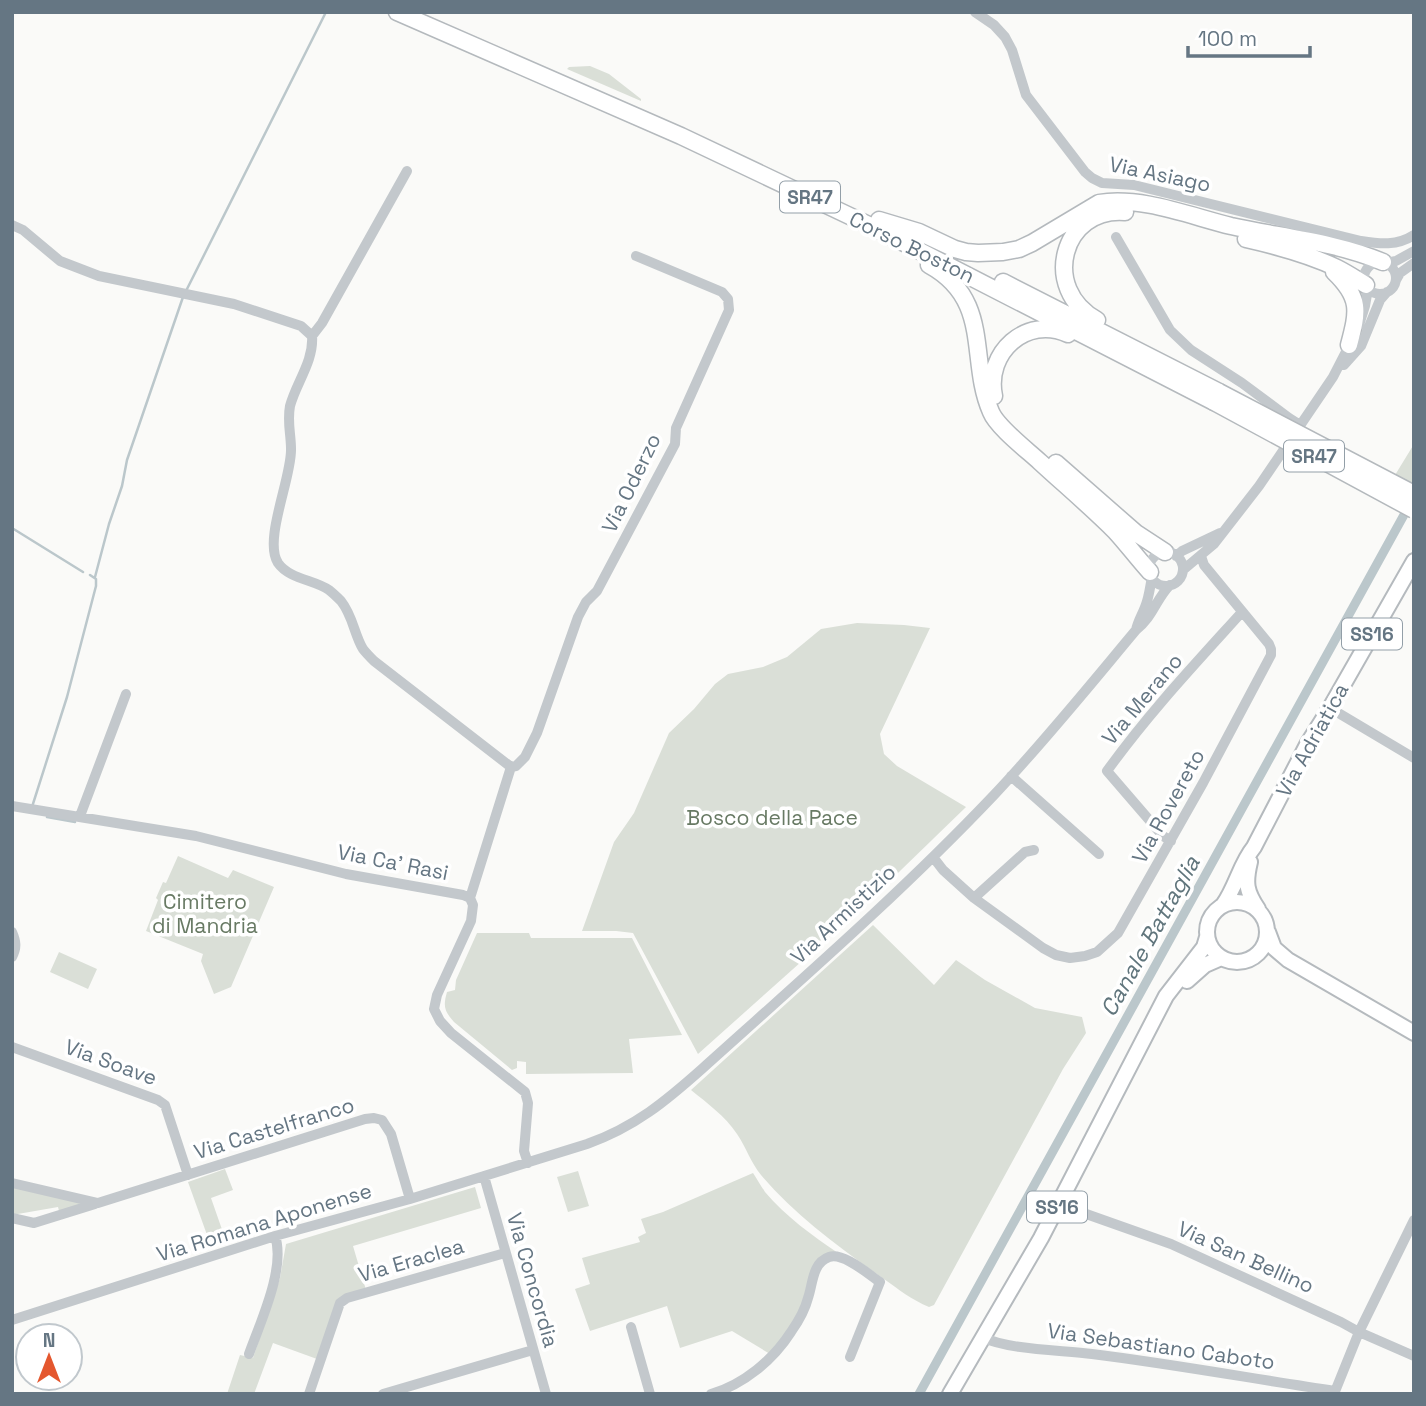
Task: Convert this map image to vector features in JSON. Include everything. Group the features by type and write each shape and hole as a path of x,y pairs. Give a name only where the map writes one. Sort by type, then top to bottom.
{"highway":[{"name":"Corso Boston","path":"397,12 877,224 1164,362 1217,397 1414,510"},
{"name":"Corso Boston","path":"421,12 689,129 877,224 1128,357 1217,397 1414,494"},
{"path":"877,224 919,232 966,252 991,253 1032,243 1099,204 1131,202 1342,249 1384,263"},
{"path":"1164,362 1131,338 1083,311 1072,299 1064,275 1066,250 1079,229 1092,219 1115,212 1138,214 1281,247 1338,268 1367,287"},
{"path":"877,224 899,247 944,274 964,301 975,326 983,384 992,415 1116,533 1151,575"},
{"path":"1325,263 1347,285 1354,299 1355,322 1349,345"},
{"path":"1128,357 1118,358 1062,332 1047,329 1031,331 1010,343 1000,355 993,378 993,394 1004,416 1136,533 1171,554"}],"main road":[{"name":"Via Adriatica","path":"1223,905 1308,743 1414,561"},
{"name":"Via Adriatica","path":"1254,847 1247,876 1248,890 1261,913"},
{"path":"1223,905 1243,902 1261,913"},
{"name":"SS16","path":"950,1394 1041,1238 1166,996 1204,947 1210,919 1223,905"},
{"name":"SS16","path":"1261,913 1268,932"},
{"path":"1207,937 1220,958 1239,962 1248,961 1263,949 1268,932"},
{"path":"1268,932 1274,948 1288,960 1414,1033"},
{"path":"1256,956 1288,960"},
{"name":"SS16","path":"1157,1016 1196,971 1220,958"}],"street":[{"name":"Via Asiago","path":"978,15 994,25 1005,37 1031,103 1092,178 1102,183 1134,184 1361,241 1388,244 1414,235"},
{"path":"312,336 322,323 407,171"},
{"path":"12,225 23,230 60,261 99,276 234,304 301,327 312,336 313,344 290,406 288,427 292,449 273,540 279,565 294,575 329,590 342,602 352,618 363,649 374,661 511,767"},
{"path":"1116,237 1170,330 1191,350 1300,425"},
{"path":"1333,377 1362,315 1367,287 1364,276 1367,268 1374,263 1396,261 1414,251"},
{"name":"Via Oderzo","path":"470,898 511,767 516,766 524,757 537,733 578,617 586,602 597,591 675,444 676,428 729,310 728,299 722,292 636,256"},
{"path":"1384,263 1395,271 1396,280"},
{"path":"1151,575 1160,584 1170,585 1179,579 1183,570 1214,544 1259,486 1333,377 1361,346 1380,300 1395,285 1400,273 1414,263"},
{"path":"1367,287 1377,294 1387,292"},
{"path":"1136,630 1149,594 1150,566 1155,557 1182,551 1222,532"},
{"path":"1171,554 1182,564 1183,570"},
{"name":"Via Rovereto","path":"933,857 943,870 974,898 1056,955 1070,958 1085,956 1097,951 1118,933 1271,655 1269,644 1204,565 1201,556"},
{"name":"Via Armistizio","path":"528,1163 605,1138 640,1119 704,1068 933,857 1011,776 1136,630 1146,623 1170,585"},
{"name":"Via Merano","path":"1171,841 1163,836 1107,771 1150,715 1241,612"},
{"path":"80,816 126,694"},
{"path":"1330,708 1414,758"},
{"path":"1011,776 1099,854"},
{"name":"Via Ca' Rasi","path":"12,806 196,836 346,874 470,898 471,921 437,995 434,1009 451,1033 526,1094 528,1103 524,1151 528,1163"},
{"path":"974,898 1025,852 1034,850"},
{"path":"12,932 16,942 16,951 12,957"},
{"name":"Via Soave","path":"12,1047 158,1100 165,1105 188,1175"},
{"name":"Via Castelfranco","path":"12,1218 34,1223 374,1118 382,1120 391,1135 410,1199"},
{"name":"Via Romana Aponense","path":"12,1320 275,1236 528,1163"},
{"name":"Via Concordia","path":"484,1176 546,1394"},
{"path":"12,1183 98,1203"},
{"name":"Via San Bellino","path":"1058,1203 1171,1244 1414,1356"},
{"path":"1334,1392 1359,1332 1414,1220"},
{"path":"248,1354 275,1276 279,1255 275,1236"},
{"name":"Via Eraclea","path":"309,1394 340,1303 348,1298 505,1253"},
{"path":"711,1394 752,1374 780,1348 792,1332 808,1301 815,1270 820,1262 828,1257 842,1256 880,1282 850,1357"},
{"path":"631,1327 650,1394"},
{"name":"Via Sebastiano Caboto","path":"982,1337 1023,1346 1093,1354 1334,1392"},
{"path":"383,1394 533,1350"}],"green space":[{"path":"590,66 609,74 641,101 567,69"},
{"path":"1414,444 1414,491 1392,480"},
{"name":"Bosco della Pace","path":"857,623 930,628 880,734 884,754 897,766 966,807 867,903 698,1054 633,933 582,931 614,842 634,813 669,733 715,684 728,674 763,667 787,657 821,629"},
{"name":"Cimitero di Mandria","path":"178,856 228,878 233,870 274,887 231,987 214,994 201,961 203,954 146,931 158,900 156,898"},
{"path":"873,925 934,985 956,960 1035,1008 1082,1017 1086,1033 1063,1069 934,1305 929,1307 905,1294 851,1255 789,1204 757,1170 727,1121 691,1090"},
{"path":"477,933 529,933 531,938 632,938 682,1035 629,1039 633,1073 526,1074 526,1062 517,1061 517,1068 512,1070 454,1022 445,1008 447,992 455,990 456,980"},
{"path":"59,952 97,969 88,989 50,972"},
{"path":"225,1169 233,1190 211,1198 226,1241 211,1246 188,1182"},
{"path":"578,1171 589,1206 568,1212 557,1177"},
{"path":"753,1173 765,1192 781,1209 838,1253 827,1255 792,1327 770,1354 732,1331 680,1348 667,1306 590,1331 575,1289 590,1284 582,1258 640,1242 638,1237 646,1233 641,1219"},
{"path":"12,1183 98,1203 60,1215 58,1207 12,1215"},
{"path":"475,1187 481,1208 353,1246 366,1290 345,1296 317,1359 273,1343 254,1394 227,1394 240,1355 253,1358 280,1278 286,1244"}],"waterway":[{"path":"186,291 326,12"},
{"path":"95,577 127,460 183,297"},
{"name":"Canale Battaglia","path":"919,1394 1410,504"},
{"path":"12,528 83,572"},
{"path":"32,807 67,697 96,586 96,579 90,575"},
{"path":"47,817 75,822"}]}
